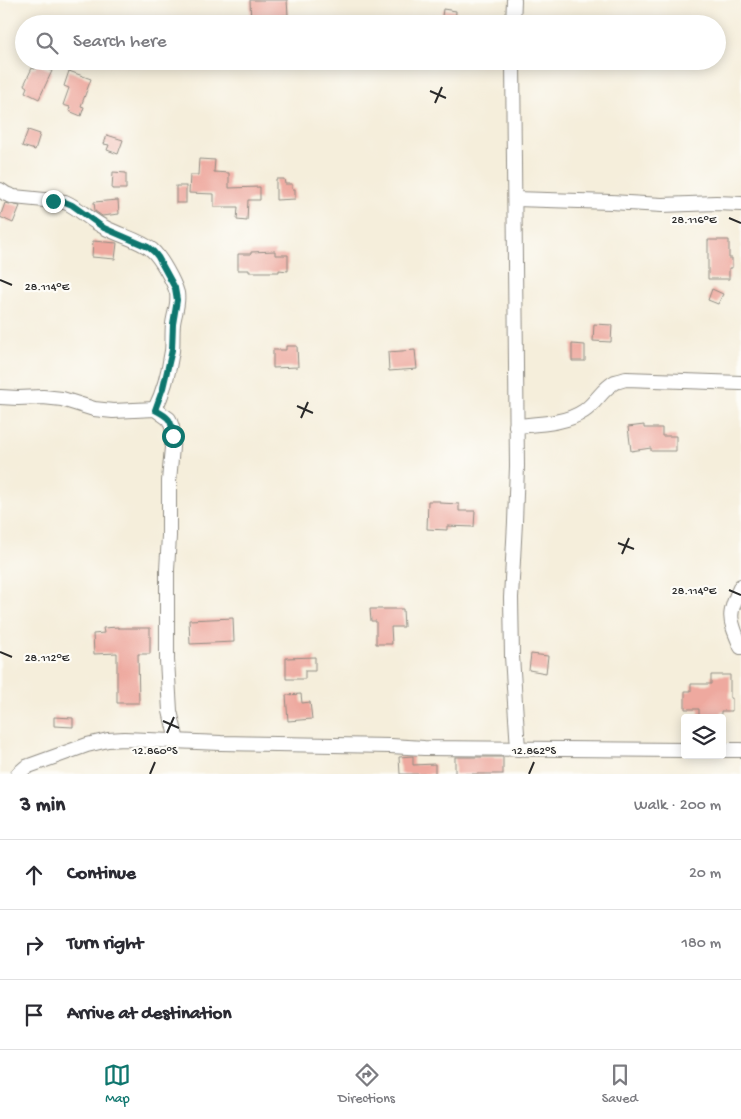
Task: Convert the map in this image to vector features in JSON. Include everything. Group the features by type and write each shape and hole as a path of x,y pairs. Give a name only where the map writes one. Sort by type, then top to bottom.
{"street":[{"path":"514,0 514,15"},
{"path":"514,70 516,522 511,598 512,656 518,749"},
{"path":"0,190 14,197 65,202 104,228 148,247 154,252 175,288 177,300 168,372 155,410"},
{"path":"515,199 610,202 662,206 716,203 741,204"},
{"path":"516,426 545,424 573,417 593,405 601,393 608,387 626,379 741,383"},
{"path":"0,397 62,399 94,409 113,411 155,410 169,419 173,436 169,481 170,536 167,570 167,660 170,711 177,742"},
{"path":"741,586 734,600 731,614 731,622 741,647"},
{"path":"18,774 26,767 88,745 108,740 124,739 424,748 681,750"},
{"path":"726,750 741,750"}],"building":[{"path":"250,0 287,0 288,15 251,15"},
{"path":"443,9 456,11 456,15 442,15"},
{"path":"31,70 52,71 39,99 25,92 27,87 24,85"},
{"path":"69,71 91,79 81,106 84,107 81,116 69,111 70,107 63,105 69,88 64,86"},
{"path":"28,130 40,134 35,150 22,146"},
{"path":"107,135 123,140 118,154 107,150 109,145 104,144"},
{"path":"199,159 215,160 214,172 229,173 229,188 260,187 260,200 248,200 247,221 237,220 238,207 214,207 214,194 189,193 190,175 198,175"},
{"path":"113,172 126,173 126,189 112,189"},
{"path":"276,179 284,179 285,184 292,184 292,189 295,189 295,199 276,200"},
{"path":"176,186 186,186 186,203 176,203"},
{"path":"118,200 119,214 102,216 95,211 94,202"},
{"path":"5,203 20,206 13,223 0,217"},
{"path":"708,240 729,240 729,258 732,258 732,268 729,268 729,279 708,279"},
{"path":"93,241 117,243 115,259 92,257"},
{"path":"275,251 275,255 288,255 288,271 249,272 249,270 238,270 238,254"},
{"path":"712,289 723,294 718,304 708,300"},
{"path":"594,324 612,325 611,342 593,341"},
{"path":"572,344 585,345 585,361 572,361"},
{"path":"286,346 297,346 298,367 273,368 273,350 286,350"},
{"path":"415,350 417,369 389,371 388,352"},
{"path":"644,425 644,428 662,428 662,436 676,436 676,451 651,451 651,448 631,451 628,427"},
{"path":"428,501 459,504 459,511 475,511 474,527 447,526 447,530 427,529"},
{"path":"370,609 403,609 404,627 391,627 392,644 376,644 376,621 371,621"},
{"path":"233,618 234,642 190,644 189,620"},
{"path":"103,628 150,628 150,654 138,654 139,703 117,703 117,653 94,654 93,634 104,633"},
{"path":"531,654 548,656 546,673 529,670"},
{"path":"315,657 315,671 305,671 305,679 286,679 286,658"},
{"path":"711,675 730,675 732,711 721,711 721,714 699,714 699,709 685,709 685,691 691,691 691,684 711,684"},
{"path":"301,694 302,703 310,702 312,719 288,721 286,695"},
{"path":"54,717 73,718 73,727 54,726"},
{"path":"413,756 413,765 435,764 435,774 400,774 399,757"},
{"path":"455,757 503,757 503,774 455,774"}],"route":[{"path":"53,201 72,205 104,228 148,247 154,252 168,274 175,288 177,300 168,372 155,410 169,419 173,436"}]}
